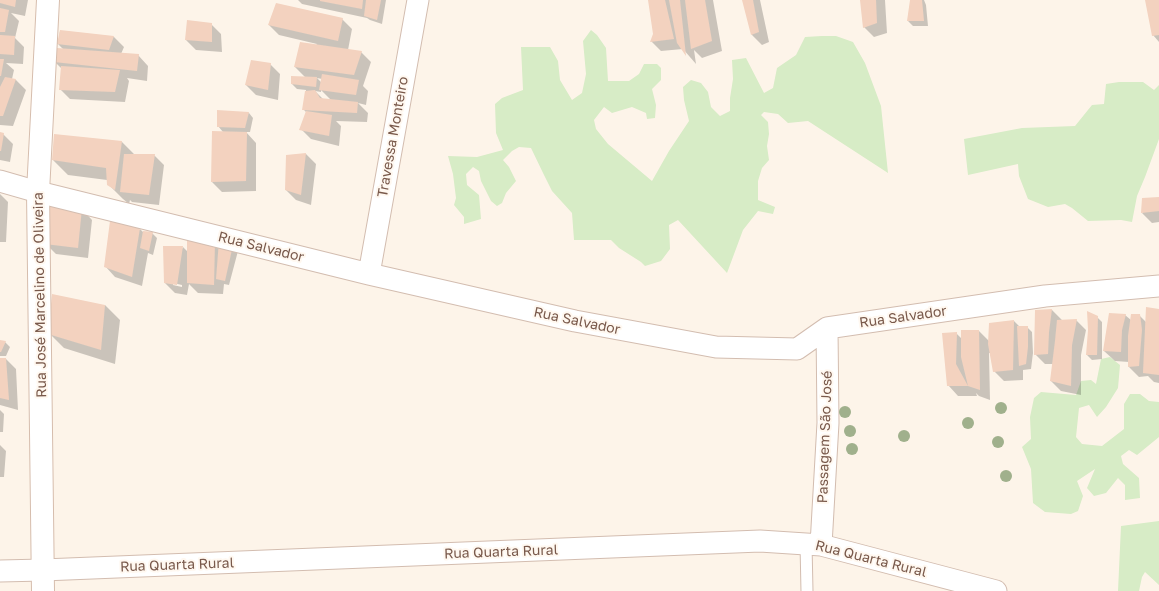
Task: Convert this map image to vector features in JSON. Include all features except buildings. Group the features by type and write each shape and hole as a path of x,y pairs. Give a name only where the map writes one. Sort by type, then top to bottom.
{"street":[{"name":"Rua José Marcelino de Oliveira","path":"43,581 38,192 48,0"},
{"name":"Travessa Monteiro","path":"369,274 418,0"},
{"name":"Rua Salvador","path":"0,181 38,192 369,274 575,321 716,347 797,349 827,328 1045,296 1159,286"},
{"name":"Passagem São José","path":"814,544 828,423 827,328"},
{"name":"Rua Quarta Rural","path":"0,571 43,581 760,541 814,544 996,591"}],"lane":[{"name":"Passagem São José","path":"806,591 814,544"}],"green space":[{"path":"591,30 597,35 606,48 608,81 629,81 639,74 644,64 657,64 661,68 661,80 652,89 656,105 655,118 647,119 646,113 632,107 612,113 604,107 594,120 596,129 608,144 652,181 669,151 689,121 684,100 683,87 691,80 701,83 708,92 711,107 720,116 730,111 730,98 733,79 732,60 746,58 764,93 773,88 777,68 796,55 805,37 822,36 836,36 853,42 865,63 881,106 888,173 808,121 788,123 778,114 764,112 761,115 768,122 769,134 767,146 769,160 762,168 758,181 758,200 775,207 773,214 758,211 743,230 727,273 678,220 669,225 670,249 661,261 645,266 619,248 611,240 574,240 572,213 552,191 531,148 519,147 512,151 503,160 509,167 516,181 506,193 502,203 497,206 491,201 481,181 479,171 473,167 466,174 467,185 479,195 481,219 464,224 464,217 454,205 456,198 453,174 448,156 477,157 503,150 496,133 495,104 502,98 523,90 521,47 550,47 558,61 560,80 572,100 582,93 586,74 583,41"},
{"path":"1119,82 1143,82 1154,90 1159,85 1159,139 1137,196 1132,222 1121,220 1088,221 1065,204 1048,207 1028,199 1019,176 1018,164 968,175 964,139 1022,128 1075,126 1092,105 1104,104 1106,84"},
{"path":"1110,357 1120,365 1118,388 1106,407 1097,417 1089,405 1079,408 1076,437 1082,444 1102,446 1124,429 1124,404 1130,394 1140,394 1149,401 1159,402 1159,437 1137,455 1129,450 1121,456 1123,464 1139,478 1140,498 1125,500 1125,485 1118,478 1106,493 1094,496 1087,488 1095,469 1077,481 1083,496 1078,511 1071,514 1045,512 1033,503 1031,469 1022,447 1031,439 1030,417 1034,398 1041,392 1076,395 1081,381 1091,380 1096,384 1101,359"},
{"path":"1159,521 1159,585 1145,572 1142,577 1139,591 1118,591 1121,526"}]}
